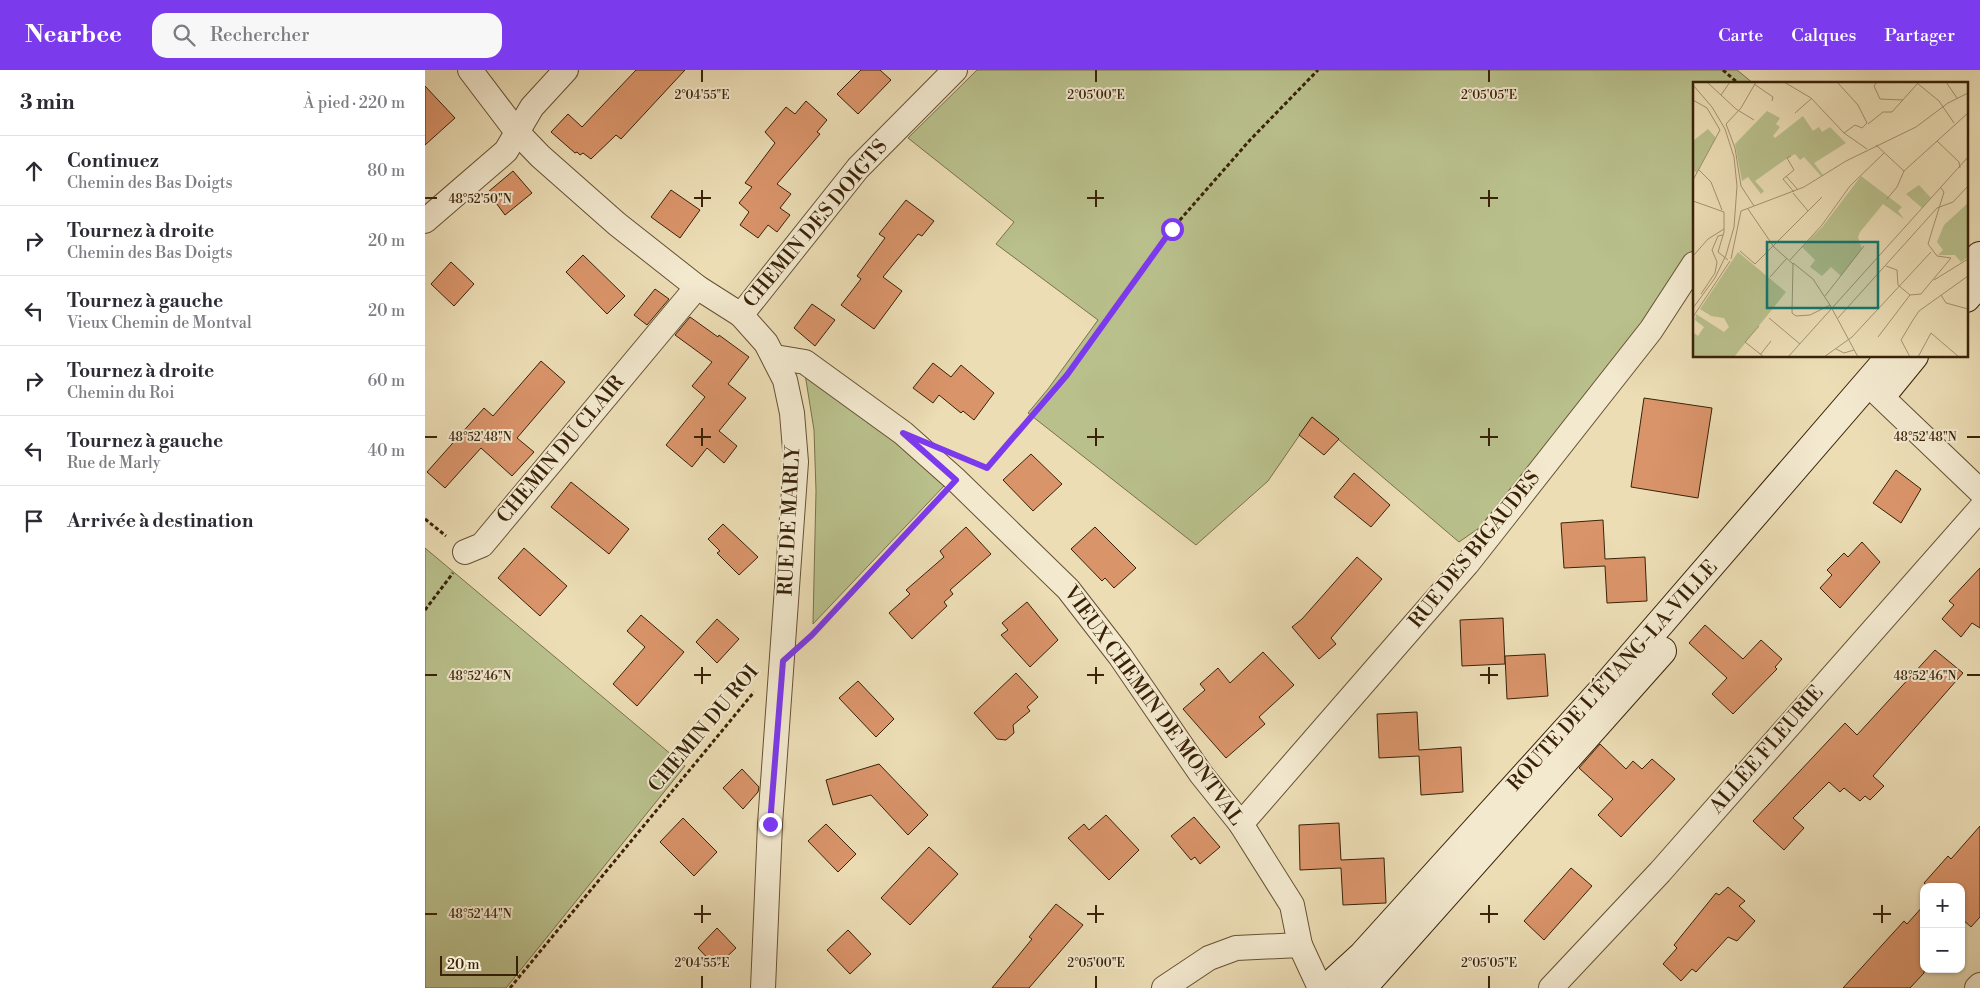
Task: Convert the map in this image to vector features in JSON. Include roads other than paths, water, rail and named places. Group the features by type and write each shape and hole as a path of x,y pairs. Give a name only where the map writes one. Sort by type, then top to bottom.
{"street":[{"name":"RUE DE MARLY","path":"470,70 517,132 540,156 617,224 697,286 741,315 766,343 775,357 785,380 792,413 796,462 770,824 763,988"},
{"path":"425,221 506,151 532,107 567,70"},
{"name":"CHEMIN DES DOIGTS","path":"741,315 858,168 955,70"},
{"path":"1967,271 1980,256"},
{"name":"RUE DES BIGAUDES","path":"1241,824 1467,564 1651,330 1693,266"},
{"path":"1967,297 1980,282"},
{"name":"CHEMIN DU CLAIR","path":"465,552 482,545 697,286"},
{"name":"VIEUX CHEMIN DE MONTVAL","path":"775,357 805,362 903,433 956,480 1068,589 1120,656 1201,774 1241,824 1291,905 1300,945"},
{"name":"ROUTE DE L'ÉTANG-LA-VILLE","path":"1874,390 1890,358"},
{"name":"ROUTE DE L'ÉTANG-LA-VILLE","path":"1362,988 1462,862 1529,787 1607,715 1874,390 1912,358"},
{"path":"1874,390 1980,491"},
{"name":"ALLÉE FLEURIE","path":"1551,988 1660,872 1980,509"},
{"name":"ROUTE DE L'ÉTANG-LA-VILLE","path":"1327,988 1462,862"},
{"path":"1164,988 1209,958 1236,948 1300,945 1320,988"},
{"path":"1977,988 1980,985"}]}
